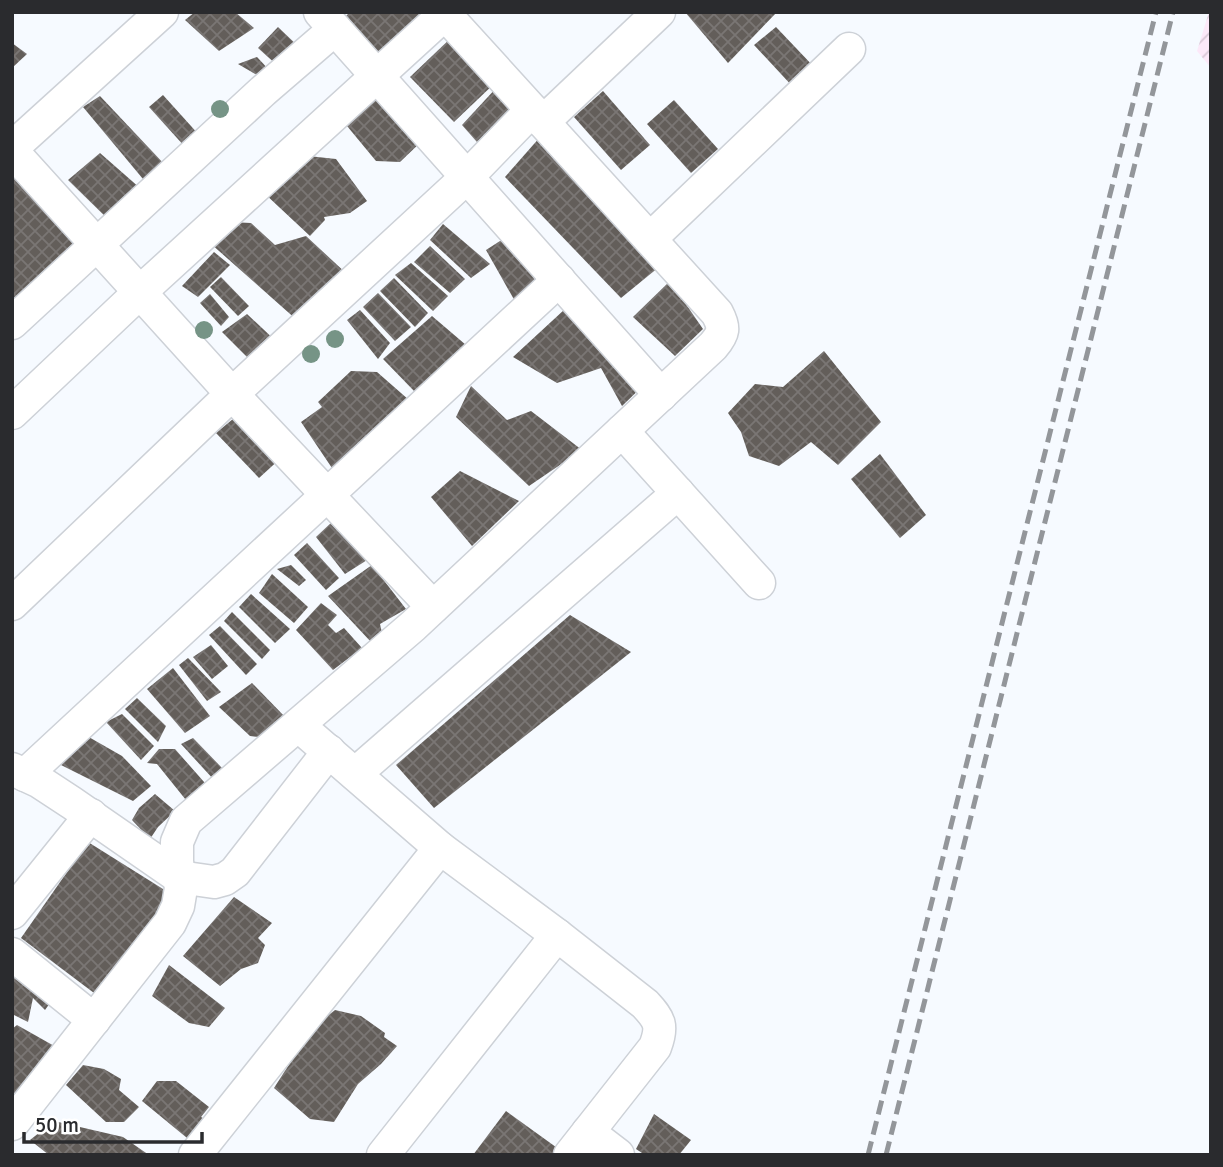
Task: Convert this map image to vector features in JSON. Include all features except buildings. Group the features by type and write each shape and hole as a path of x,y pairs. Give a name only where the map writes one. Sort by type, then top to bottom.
{"street":[{"path":"162,12 12,150 232,394 432,607"},
{"path":"12,604 232,394 467,177 659,12"},
{"path":"12,413 445,13 717,313 723,324 721,337 713,346 432,607 186,821 177,842 181,888 178,906 170,923 12,1125"},
{"path":"12,323 263,91 328,20 661,395"},
{"path":"650,239 849,49"},
{"path":"329,751 236,872 225,880 214,882 179,877 40,782 19,772 327,495 559,279"},
{"path":"622,431 759,583"},
{"path":"355,774 678,493"},
{"path":"298,724 440,848 557,935 656,1015 660,1025 655,1047 579,1143 618,1155"},
{"path":"12,913 91,816"},
{"path":"195,1155 440,848"},
{"path":"383,1155 557,935"},
{"path":"12,954 94,1020"}],"shaded area":[{"path":"1211,12 1211,68 1197,51"}],"railway":[{"path":"868,1155 1156,12"},
{"path":"886,1155 1173,12"}]}
